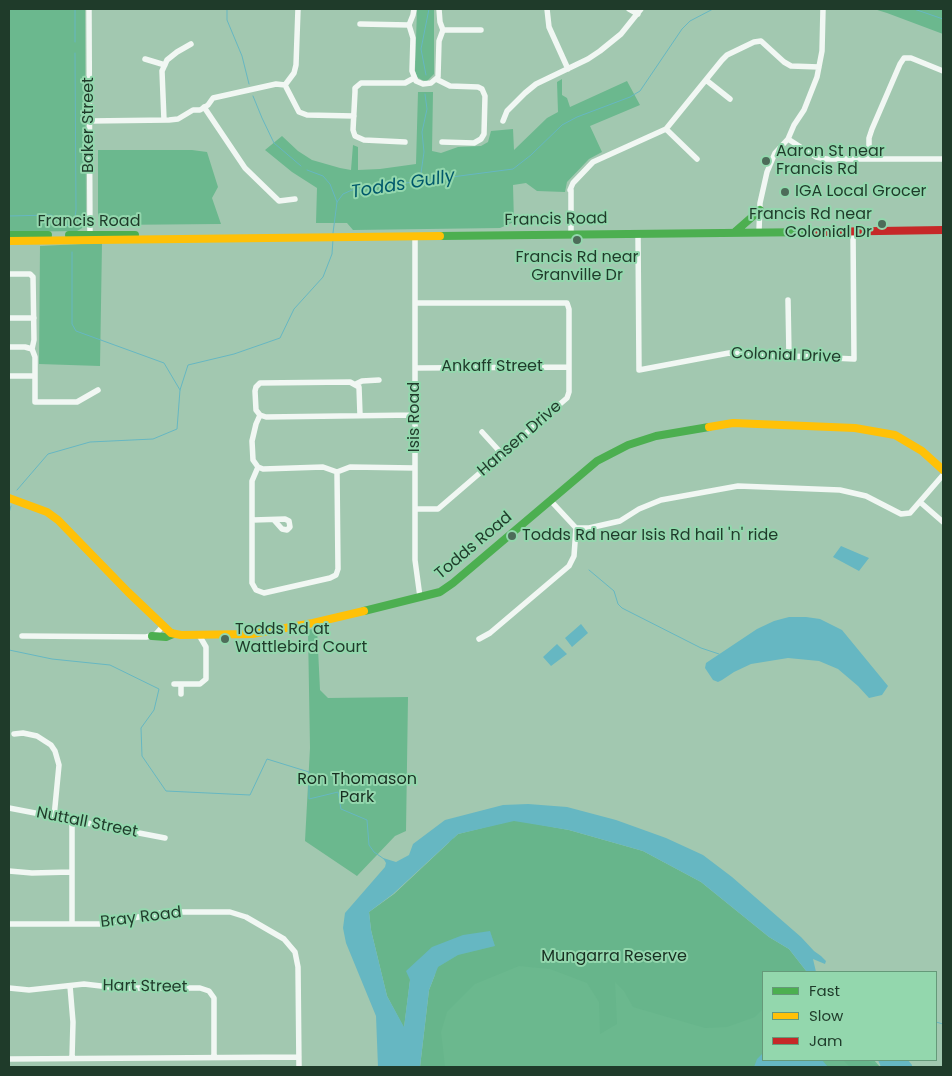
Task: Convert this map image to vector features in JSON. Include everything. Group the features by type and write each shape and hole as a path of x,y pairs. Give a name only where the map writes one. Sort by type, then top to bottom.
{"street":[{"name":"Baker Street","path":"89,9 90,238"},
{"path":"285,85 294,73 296,65 298,9"},
{"path":"414,9 414,15 409,25 413,38 412,71 414,78 423,84 431,83 439,73 439,41 443,30 439,9"},
{"path":"546,9 549,27 568,68"},
{"path":"503,121 507,112 536,84 588,59 611,43 640,11 629,9"},
{"path":"759,232 762,194 767,172 776,153 788,139 811,94 819,67 822,51 823,9"},
{"path":"360,24 409,25"},
{"path":"443,30 481,30"},
{"path":"571,233 570,190 573,183 593,162 666,129 727,55 754,42 761,41 791,66 819,67"},
{"path":"164,120 162,71 167,60 191,44"},
{"path":"869,159 869,138 872,129 904,58 911,58 943,71"},
{"path":"145,59 165,65"},
{"path":"405,142 364,140 355,136 353,133 354,92 355,88 361,83 405,83 414,78"},
{"path":"436,79 450,86 478,87 485,96 484,134 481,140 474,143 442,142"},
{"path":"706,80 730,98"},
{"path":"89,121 178,119 194,110 200,110 213,98 276,84 285,85"},
{"path":"285,85 300,112 307,115 354,116"},
{"path":"204,107 244,168 279,201 294,199"},
{"path":"666,129 697,159"},
{"path":"788,139 816,157 826,159 943,159"},
{"path":"736,232 760,210"},
{"name":"Francis Road","path":"9,241 126,235 169,238 317,238 571,233 943,230"},
{"name":"Colonial Drive","path":"638,233 639,370 729,353 854,359 853,231"},
{"name":"Francis Road","path":"9,234 90,238"},
{"name":"Isis Road","path":"415,236 415,560 420,598"},
{"path":"9,274 28,274 33,276 34,342 32,349 34,355 35,402 77,402 98,390"},
{"path":"788,300 789,356"},
{"name":"Hansen Drive","path":"415,303 567,303 569,309 569,392 567,398 438,509 415,509"},
{"path":"9,318 34,318"},
{"path":"9,347 32,349"},
{"name":"Ankaff Street","path":"415,368 569,367"},
{"path":"9,376 34,376"},
{"path":"356,384 362,381 379,380"},
{"path":"360,415 359,390 356,384 350,382 260,383 255,391 256,410 260,415 266,417 415,415"},
{"path":"260,415 252,441 253,460 262,469 323,468 337,472 350,467 416,468"},
{"name":"Todds Road","path":"152,636 166,637 173,634 252,634 313,623 440,592 597,461 628,445 656,436 733,423 856,428 895,435 922,451 943,470"},
{"path":"482,432 502,454"},
{"path":"258,467 252,481 252,582 256,590 264,593 336,575 338,569 337,472"},
{"path":"576,528 589,528 620,521 639,509 661,500 738,486 840,490 866,496 901,514 910,513 943,475"},
{"path":"9,498 47,512 58,520 173,634"},
{"path":"480,639 490,633 569,566 574,556 576,528 550,500"},
{"path":"920,502 943,522"},
{"path":"253,520 274,520"},
{"path":"22,636 152,636 163,626"},
{"path":"174,684 200,684 206,679 206,647 200,635"},
{"path":"206,647 213,635"},
{"path":"181,684 181,694"},
{"path":"14,734 30,733 38,736 51,745 55,752 58,765 54,817"},
{"name":"Nuttall Street","path":"9,808 165,838"},
{"path":"72,821 72,924"},
{"path":"9,871 32,873 71,872"},
{"name":"Bray Road","path":"9,924 105,923 166,912 230,912 246,917 290,944 295,952 298,961 299,1067"},
{"name":"Hart Street","path":"9,988 30,990 88,985 118,988 200,988 209,992 214,998 214,1057"},
{"path":"70,986 72,1058"},
{"path":"9,1059 299,1057"}],"green space":[{"path":"9,9 85,9 86,219 84,227 77,231 9,232"},
{"path":"417,9 434,9 434,74 427,81 417,77 415,71"},
{"path":"874,9 943,9 943,34 887,13"},
{"path":"562,79 562,95 567,98 570,107 627,81 640,105 590,126 602,152 589,159 567,182 565,192 537,191 526,183 513,185 514,222 500,228 353,230 347,223 316,223 317,188 292,172 265,150 282,136 298,151 312,160 340,168 351,170 353,145 358,147 358,170 416,164 418,92 433,92 432,151 441,153 458,147 481,146 488,142 491,131 513,129 514,150 547,118 558,112 557,82"},
{"path":"98,150 192,150 207,152 218,187 212,198 221,224 107,225 98,216"},
{"path":"102,243 100,366 39,364 40,246"},
{"name":"Ron Thomason Park","path":"317,628 320,690 328,698 408,697 406,831 395,836 357,876 305,841 310,748 308,630"},
{"name":"Mungarra Reserve","path":"514,820 569,830 643,851 701,882 769,937 789,949 806,971 762,971 762,1010 755,1017 727,1027 705,1028 633,1007 624,991 615,982 617,1024 600,1034 599,1002 587,983 550,969 519,966 475,984 447,1012 441,1032 445,1067 420,1067 429,990 438,967 458,955 495,946 490,931 410,980 404,1028 387,996 371,930 369,912 394,894 458,834"},
{"name":"Mungarra Reserve","path":"450,837 762,972 762,1061 875,1061 880,1067 425,1067"},
{"path":"844,1061 868,1061 881,1067 850,1067"}],"water":[{"path":"841,546 869,558 859,571 833,557"},
{"path":"789,617 820,619 842,630 888,686 882,695 869,698 838,669 819,661 788,658 751,664 718,682 713,680 705,668 706,663 757,629 774,621"},
{"path":"581,624 588,633 572,647 565,638"},
{"path":"557,644 567,654 551,666 543,657"},
{"path":"528,804 567,807 616,820 666,838 703,855 732,877 801,937 826,961 825,964 813,959 816,971 806,971 789,949 769,937 701,882 643,851 569,830 514,821 458,834 393,894 369,912 371,930 387,996 404,1027 410,980 406,971 432,947 463,935 490,931 495,946 458,955 438,967 429,990 420,1067 378,1067 376,1016 346,943 343,928 345,913 385,867 386,863 383,858 396,862 409,855 413,844 445,820 503,805"},
{"path":"762,1054 762,1061 823,1061 828,1067 754,1067 757,1059"},
{"path":"878,1061 909,1061 912,1065 912,1067 881,1067"}],"waterway":[{"path":"75,9 75,42"},
{"path":"227,9 227,20 242,56 249,84"},
{"path":"426,75 421,49 429,9"},
{"path":"333,233 337,202 343,194 352,190 513,169 531,155 562,125 577,117 630,97 640,91 682,29 690,21 713,9"},
{"path":"914,9 943,19"},
{"path":"9,216 51,215 63,221 69,227 75,217 75,53"},
{"path":"418,181 424,152 422,132 427,109 425,94"},
{"path":"253,96 274,143 301,166"},
{"path":"307,170 323,176 330,184 337,202"},
{"name":"Todds Gully","path":"17,490 48,454 90,442 153,439 177,429 180,390 188,365 234,354 280,338 294,309 323,277 332,254 333,239"},
{"path":"72,252 72,324 76,331 164,363 180,390"},
{"name":"Todds Gully","path":"9,513 11,506"},
{"path":"589,570 614,591 618,604 622,608 701,648 719,654"},
{"name":"Todds Gully","path":"9,650 52,659 110,665 159,689 154,710 141,728 142,756 166,791 250,795 267,759 309,772 309,799 338,792 341,809 367,820 369,845 374,852 384,859"},
{"path":"937,1022 943,1024"}],"traffic: fast":[{"path":"736,231 760,210"},
{"path":"440,236 816,232"},
{"path":"9,235 48,235"},
{"path":"69,235 135,235"},
{"path":"364,611 440,592 597,461 628,445 656,436 709,427"},
{"path":"152,636 166,637 173,634"}],"traffic: slow":[{"path":"9,241 440,236"},
{"path":"709,427 733,423 855,428 895,435 922,451 943,470"},
{"path":"9,498 47,512 58,520 171,633 181,635 252,634 364,611"}],"traffic: jam":[{"path":"816,232 943,230"}],"place":[{"name":"Aaron St near Francis Rd","path":"766,161"},
{"name":"IGA Local Grocer","path":"785,192"},
{"name":"Francis Rd near Colonial Dr","path":"882,224"},
{"name":"Francis Rd near Granville Dr","path":"577,240"},
{"name":"Todds Rd near Isis Rd hail 'n' ride","path":"512,536"},
{"name":"Todds Rd at Wattlebird Court","path":"225,639"}]}
